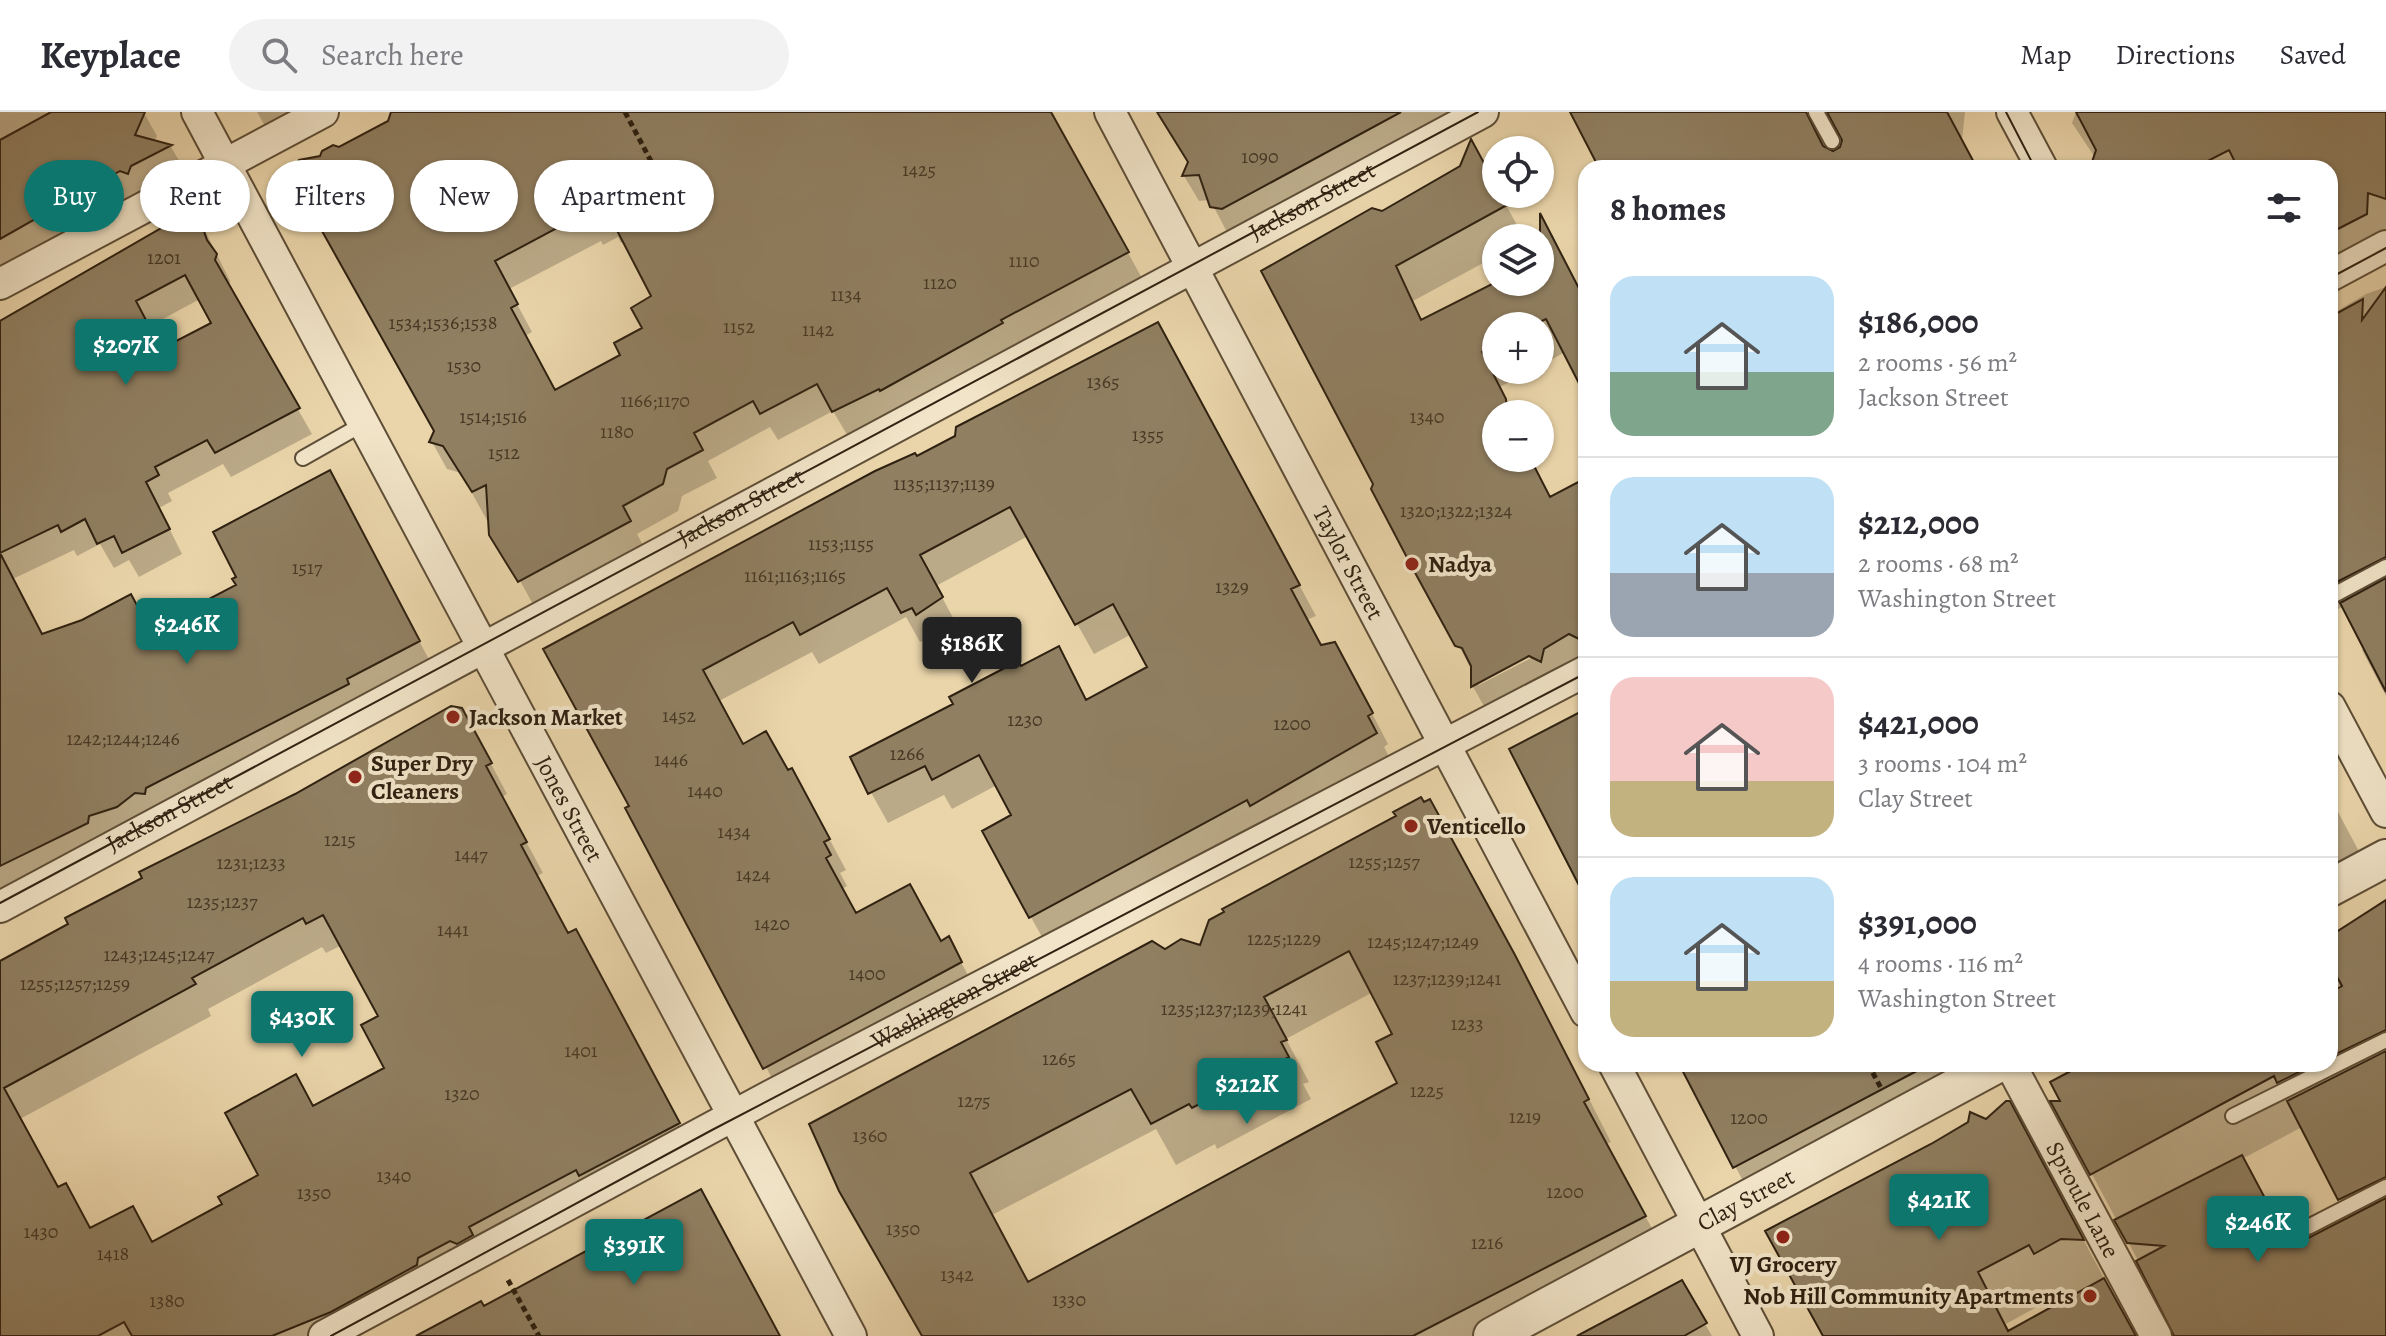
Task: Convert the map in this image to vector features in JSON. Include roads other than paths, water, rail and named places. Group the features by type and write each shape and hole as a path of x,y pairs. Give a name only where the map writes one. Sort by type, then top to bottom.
{"street":[{"name":"Jones Street","path":"197,112 222,160"},
{"path":"234,160 323,112"},
{"name":"Taylor Street","path":"1110,112 1578,997"},
{"name":"Jackson Street","path":"0,907 1483,112"},
{"path":"2012,112 2038,160"},
{"path":"0,284 140,210"},
{"name":"Jones Street","path":"250,212 851,1336"},
{"path":"2338,272 2386,246"},
{"name":"Washington Street","path":"324,1336 733,1116 1578,675"},
{"path":"2338,722 2386,812"},
{"path":"2338,884 2386,858"},
{"path":"1618,1072 1758,1336"},
{"name":"Clay Street","path":"1492,1336 1983,1072"},
{"name":"Sproule Lane","path":"2014,1072 2156,1336"}],"lane":[{"path":"1816,112 1832,141"},
{"path":"303,458 363,424"},
{"path":"2338,593 2386,567"},
{"path":"2338,1064 2386,1040"},
{"path":"2233,1116 2322,1072"},
{"path":"2308,1227 2386,1187"}],"tram line":[{"path":"0,903 1478,112"},
{"path":"2006,112 2031,160"},
{"path":"2338,274 2386,248"},
{"path":"331,1336 712,1130 1578,677"}],"place":[{"name":"Nadya","path":"1412,564"},
{"name":"Jackson Market","path":"453,717"},
{"name":"Super Dry Cleaners","path":"355,777"},
{"name":"Venticello","path":"1411,826"},
{"name":"VJ Grocery","path":"1783,1237"},
{"name":"Nob Hill Community Apartments","path":"2090,1296"}]}
